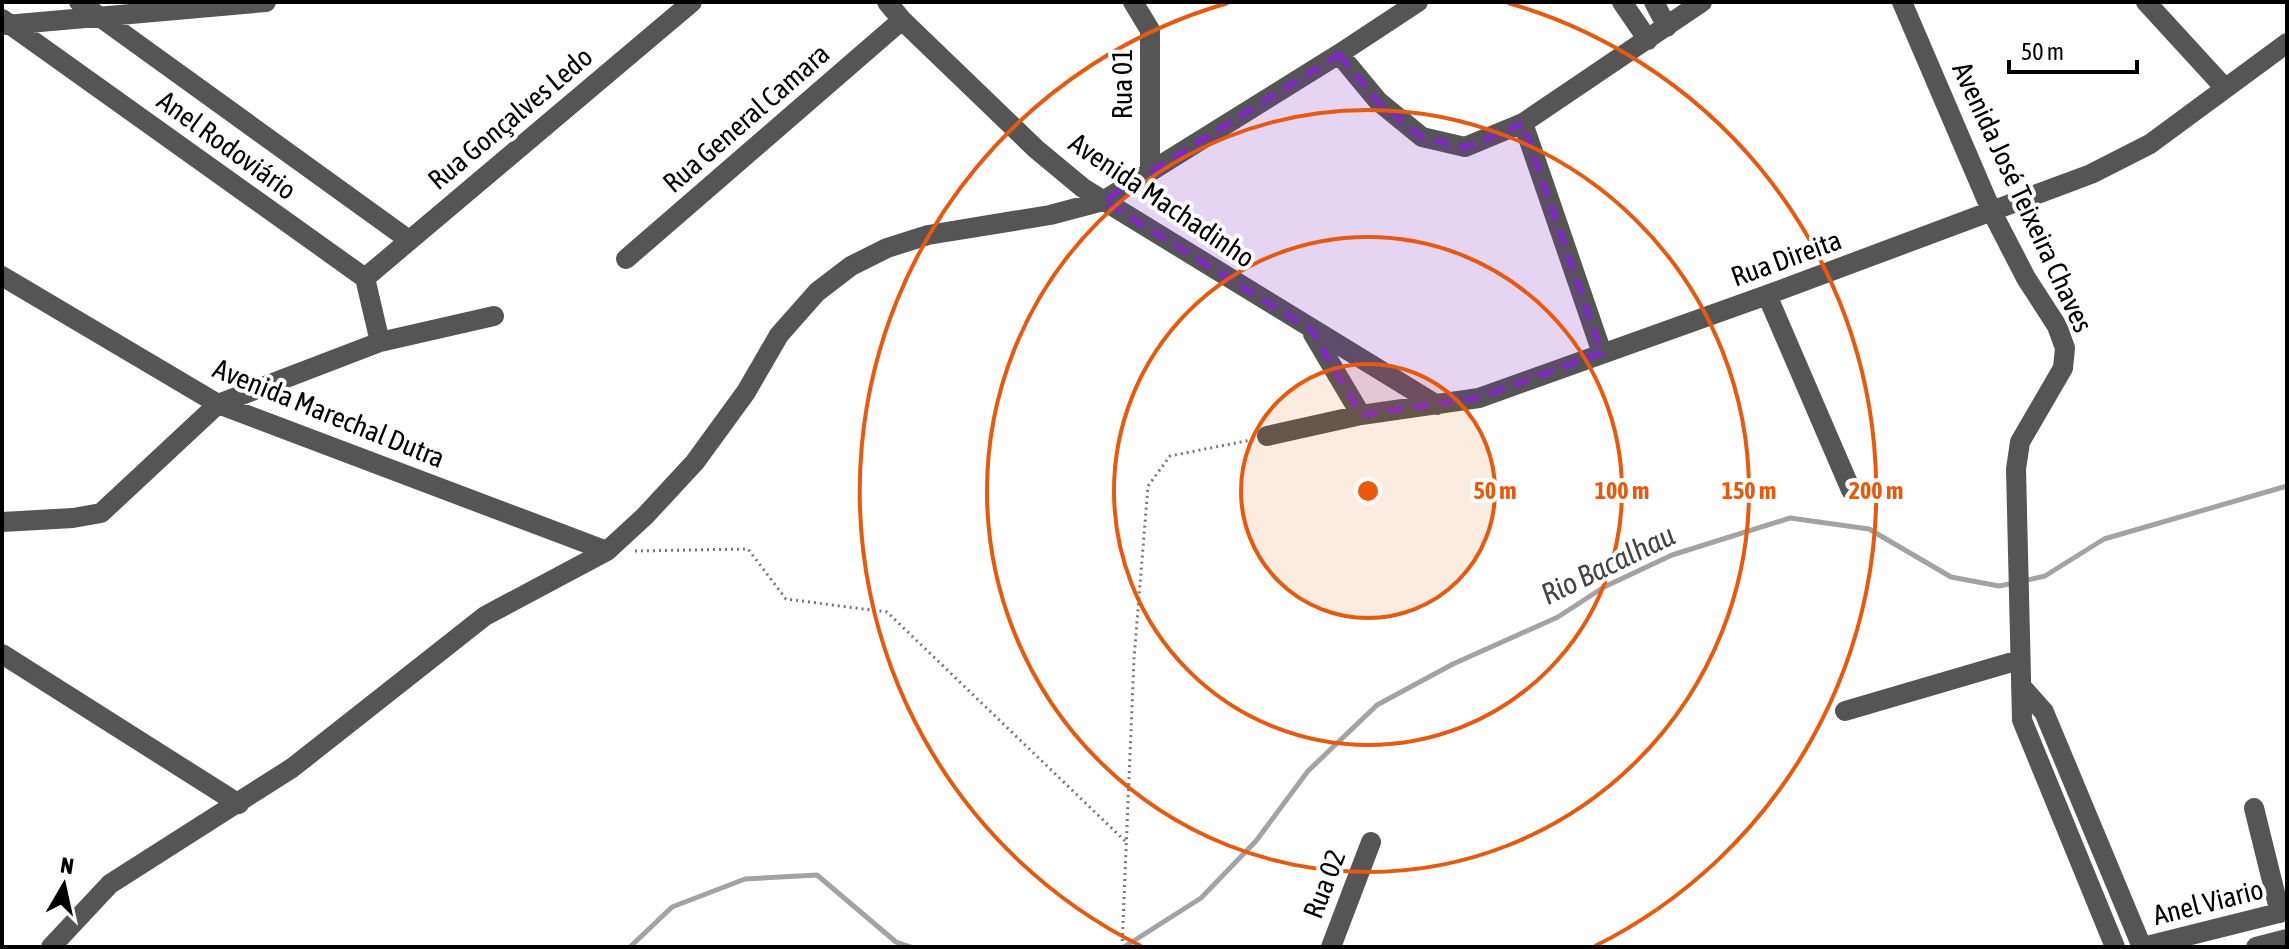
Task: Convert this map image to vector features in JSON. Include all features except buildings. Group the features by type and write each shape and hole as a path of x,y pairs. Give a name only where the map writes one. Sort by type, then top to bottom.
{"street":[{"name":"Anel Rodoviário","path":"79,2 409,240"},
{"path":"5,23 266,2"},
{"name":"Rua Gonçalves Ledo","path":"365,278 692,2"},
{"name":"Avenida Machadinho","path":"887,2 1036,149 1083,188 1437,405"},
{"name":"Rua 01","path":"1133,2 1150,30 1150,172"},
{"path":"51,947 110,884 292,768 485,616 607,551 645,516 695,462 746,392 779,335 817,292 851,266 887,248 928,235 1050,215 1103,201 1418,2"},
{"path":"1622,2 1648,40"},
{"path":"1654,2 1667,27"},
{"path":"1339,54 1378,101 1422,137 1465,147 1523,123 1702,2"},
{"name":"Avenida José Teixeira Chaves","path":"1902,2 1992,212 2026,278 2057,326 2065,348 2063,368 2020,442 2016,469 2022,720 2115,947"},
{"path":"2146,2 2224,87"},
{"name":"Rua General Camara","path":"626,259 902,20"},
{"name":"Anel Rodoviário","path":"5,23 365,278"},
{"name":"Rua Direita","path":"1267,436 1361,415 1479,398 2091,174 2150,144 2287,43"},
{"path":"1523,123 1602,353"},
{"name":"Avenida Marechal Dutra","path":"2,276 218,404 607,551"},
{"path":"365,278 380,342"},
{"path":"1767,295 1851,490"},
{"path":"2,522 73,518 101,513 218,404 380,342 494,316"},
{"path":"1311,330 1361,415"},
{"path":"2,654 239,804"},
{"path":"1845,711 2019,660"},
{"path":"2021,686 2044,712 2142,947"},
{"path":"2254,808 2284,912"},
{"name":"Rua 02","path":"1331,947 1371,842"},
{"name":"Anel Viario","path":"2142,947 2284,912"},
{"name":"Anel Viario","path":"2256,947 2287,939"}],"path":[{"path":"1122,947 1134,659 1148,486 1170,456 1267,436"},
{"path":"607,551 748,549 786,599 887,612 1125,841"}],"highlighted area":[{"path":"1339,54 1378,101 1422,137 1465,147 1523,123 1602,353 1479,398 1361,415 1311,330 1103,201"}],"waterway":[{"name":"Rio Bacalhau","path":"2023,581 2045,576 2104,539 2287,486"},
{"name":"Rio Bacalhau","path":"1124,947 1201,898 1256,841 1308,771 1377,705 1453,664 1558,617 1604,587 1672,555 1790,518 1869,529 1951,577 1999,586 2014,583"},
{"name":"Rio Bacalhau","path":"630,947 672,907 745,879 817,875 896,942 911,947"}]}
